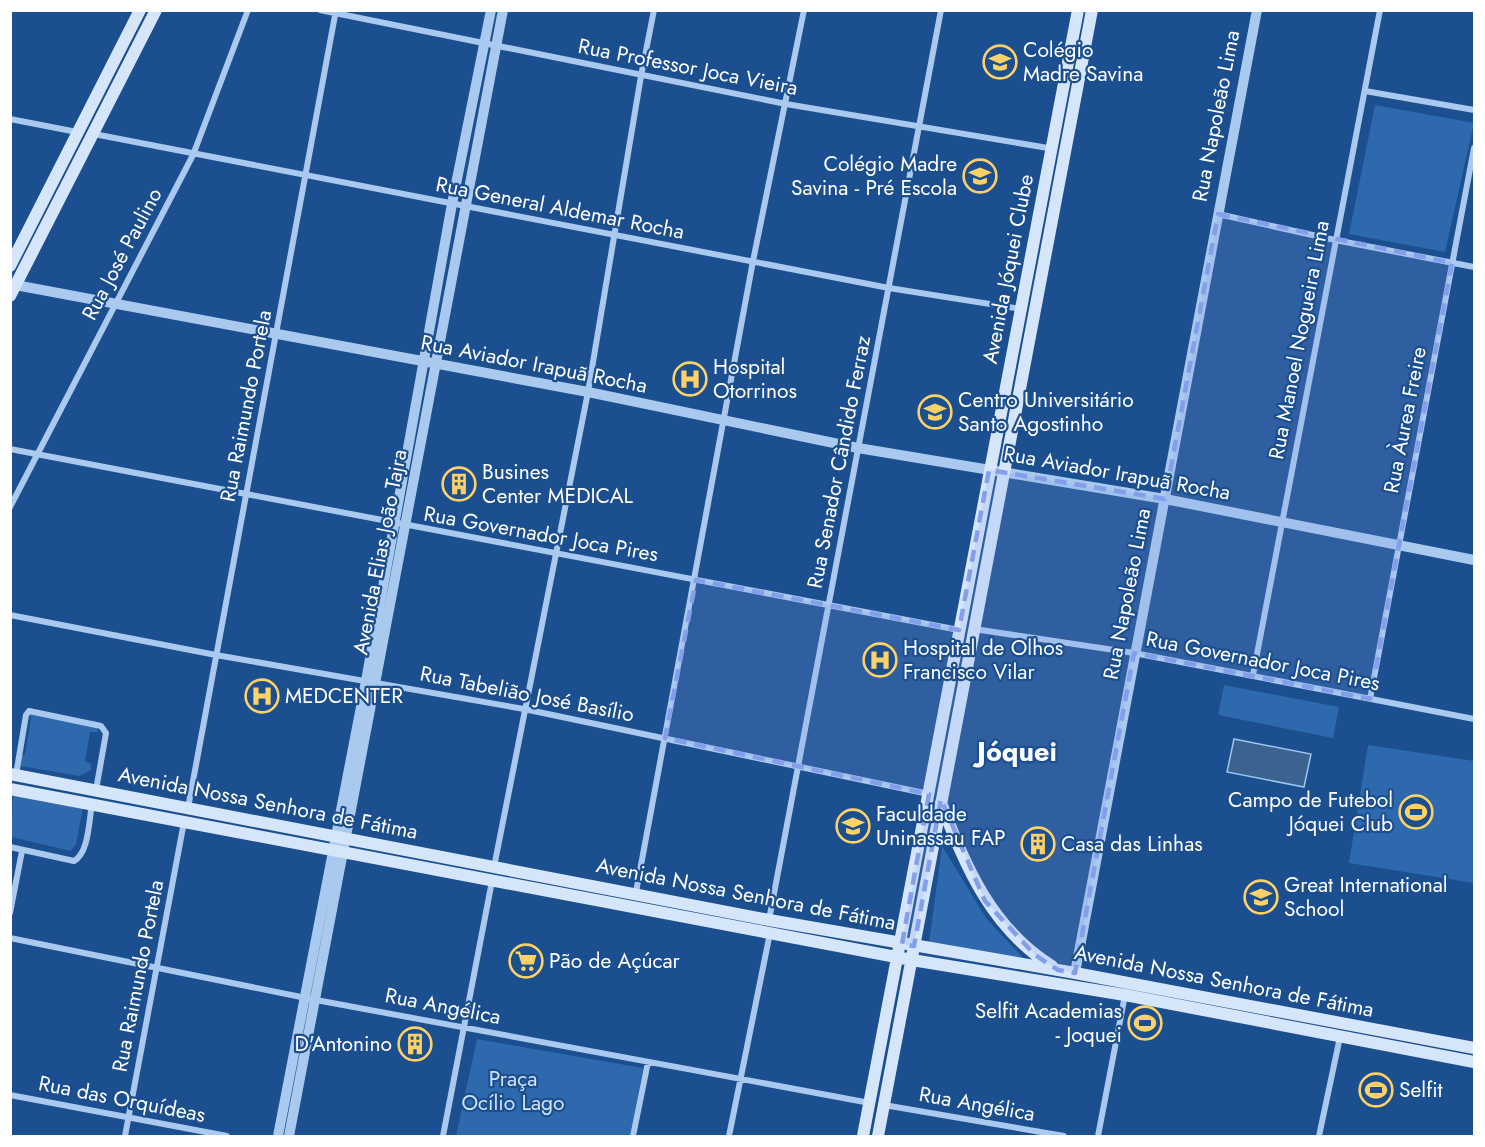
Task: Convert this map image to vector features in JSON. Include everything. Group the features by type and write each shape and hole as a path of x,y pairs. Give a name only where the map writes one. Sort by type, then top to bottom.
{"main road":[{"path":"10,266 140,10"},
{"path":"12,288 156,10"},
{"name":"Avenida Jóquei Clube","path":"908,945 929,794 1078,10"},
{"name":"Avenida Jóquei Clube","path":"863,1137 940,802 1092,10"},
{"name":"Avenida Nossa Senhora de Fátima","path":"13,774 494,867 636,892 769,920 1076,973 1474,1048"},
{"name":"Avenida Nossa Senhora de Fátima","path":"10,789 905,959 1125,995 1474,1062"},
{"path":"940,802 967,869 985,901 1025,946 1058,970"},
{"name":"Avenida Jóquei Clube","path":"878,1137 905,959"}],"street":[{"name":"Rua José Paulino","path":"10,507 194,155 248,10"},
{"name":"Rua Professor Joca Vieira","path":"320,10 786,104 1064,150"},
{"name":"Avenida Elias João Tajra","path":"289,1137 311,998 430,363 452,204 491,10"},
{"name":"Avenida Elias João Tajra","path":"430,363 467,207 503,10"},
{"path":"494,867 554,553 588,392 613,234 654,10"},
{"path":"636,892 696,580 753,261 804,10"},
{"name":"Rua Senador Cândido Ferraz","path":"769,920 941,10"},
{"name":"Rua Napoleão Lima","path":"1076,973 1134,653 1257,10"},
{"name":"Rua Manoel Nogueira Lima","path":"1253,675 1380,10"},
{"name":"Rua Raimundo Portela","path":"188,808 278,334 335,12"},
{"path":"1365,91 1474,110"},
{"path":"10,119 77,132"},
{"name":"Rua General Aldemar Rocha","path":"93,134 305,177 889,288 1022,309"},
{"name":"Rua Àurea Freire","path":"1370,699 1397,545 1474,148"},
{"path":"1218,214 1474,267"},
{"name":"Rua Aviador Irapuã Rocha","path":"12,288 115,303 588,392 858,448 1165,499 1474,560"},
{"name":"Rua Governador Joca Pires","path":"10,449 246,493 400,525 829,603 959,630"},
{"name":"Avenida Elias João Tajra","path":"370,682 372,624 400,525"},
{"name":"Rua Tabelião José Basílio","path":"10,615 216,655 524,709 929,794"},
{"name":"Rua Governador Joca Pires","path":"974,629 1134,653 1474,719"},
{"path":"13,774 26,715 29,711 101,726 104,729 106,733 96,790"},
{"path":"10,847 74,861 79,858 84,846 92,803"},
{"name":"Rua Raimundo Portela","path":"125,1137 184,822"},
{"path":"10,913 22,851"},
{"path":"443,1137 462,1027 493,880"},
{"path":"729,1137 770,933"},
{"name":"Rua Angélica","path":"10,938 462,1027 870,1103"},
{"path":"1098,1137 1125,995"},
{"name":"Avenida Elias João Tajra","path":"278,1137 311,998"},
{"path":"1319,1137 1340,1037"},
{"path":"633,1137 648,1062"},
{"name":"Rua das Orquídeas","path":"10,1095 129,1116 227,1137"},
{"name":"Rua Angélica","path":"884,1105 1064,1137"}],"highlighted area":[{"path":"1218,214 1452,263 1370,699 1134,653 1075,973 1058,970 1035,955 985,901 941,799 914,946 902,944 929,794 665,738 696,580 959,630 989,470 1165,499"}],"green space":[{"path":"1375,105 1474,123 1445,252 1349,234"},
{"path":"1224,685 1339,707 1333,738 1218,715"},
{"path":"38,709 42,717 86,724 95,720 98,732 90,732 85,761 91,764 91,770 79,776 21,766 19,755 25,755 31,718 29,714"},
{"name":"Campo de Futebol Jóquei Club","path":"1368,745 1474,761 1474,883 1349,863"},
{"path":"13,795 83,807 76,844 71,851 11,837"},
{"path":"942,846 986,918 1024,959 929,943"},
{"name":"Praça Ocílio Lago","path":"477,1039 643,1068 630,1136 456,1136"}],"shaded area":[{"path":"1234,739 1311,754 1304,787 1227,772"}],"place":[{"name":"Colégio Madre Savina","path":"1000,62"},
{"name":"Colégio Madre Savina - Pré Escola","path":"980,176"},
{"name":"Hospital Otorrinos","path":"690,379"},
{"name":"Centro Universitário Santo Agostinho","path":"935,412"},
{"name":"Busines Center MEDICAL","path":"459,484"},
{"name":"Hospital de Olhos Francisco Vilar","path":"880,660"},
{"name":"MEDCENTER","path":"262,696"},
{"name":"Campo de Futebol Jóquei Club","path":"1416,812"},
{"name":"Faculdade Uninassau FAP","path":"853,826"},
{"name":"Casa das Linhas","path":"1038,844"},
{"name":"Great International School","path":"1261,897"},
{"name":"Pão de Açúcar","path":"526,961"},
{"name":"Selfit Academias - Joquei","path":"1145,1023"},
{"name":"D'Antonino","path":"415,1044"},
{"name":"Selfit","path":"1376,1090"}],"district":[{"name":"Jóquei","path":"1017,751"}]}
